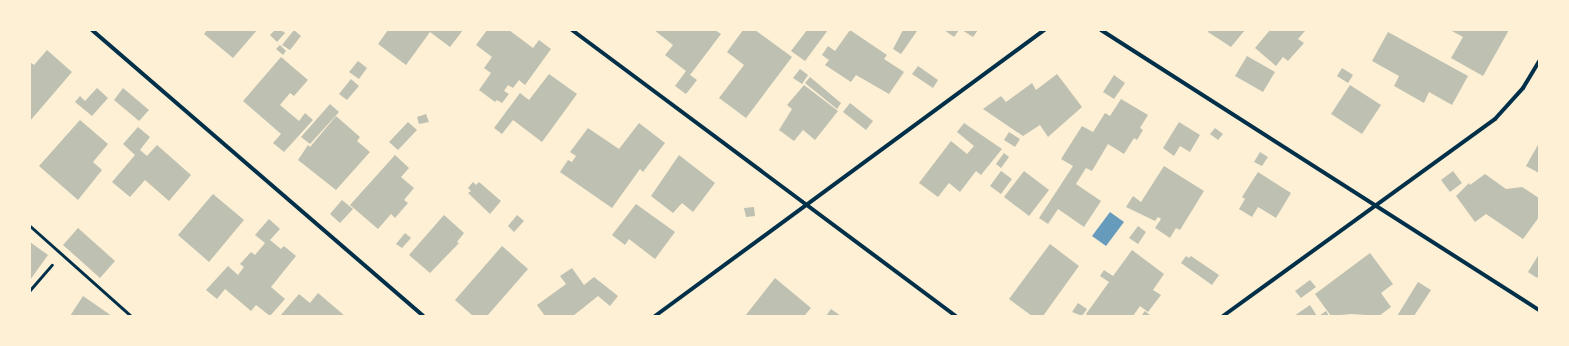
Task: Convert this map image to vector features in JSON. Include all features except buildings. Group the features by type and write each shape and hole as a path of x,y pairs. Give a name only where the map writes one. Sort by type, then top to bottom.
{"street":[{"path":"92,30 423,316"},
{"path":"572,30 956,316"},
{"path":"656,316 1045,30"},
{"path":"1101,30 1375,207 1539,310"},
{"path":"1223,316 1495,119 1523,88 1539,61"}],"lane":[{"path":"30,226 131,316"}],"path":[{"path":"30,290 61,254"}],"water":[{"path":"1110,212 1124,222 1106,246 1092,236"}]}
